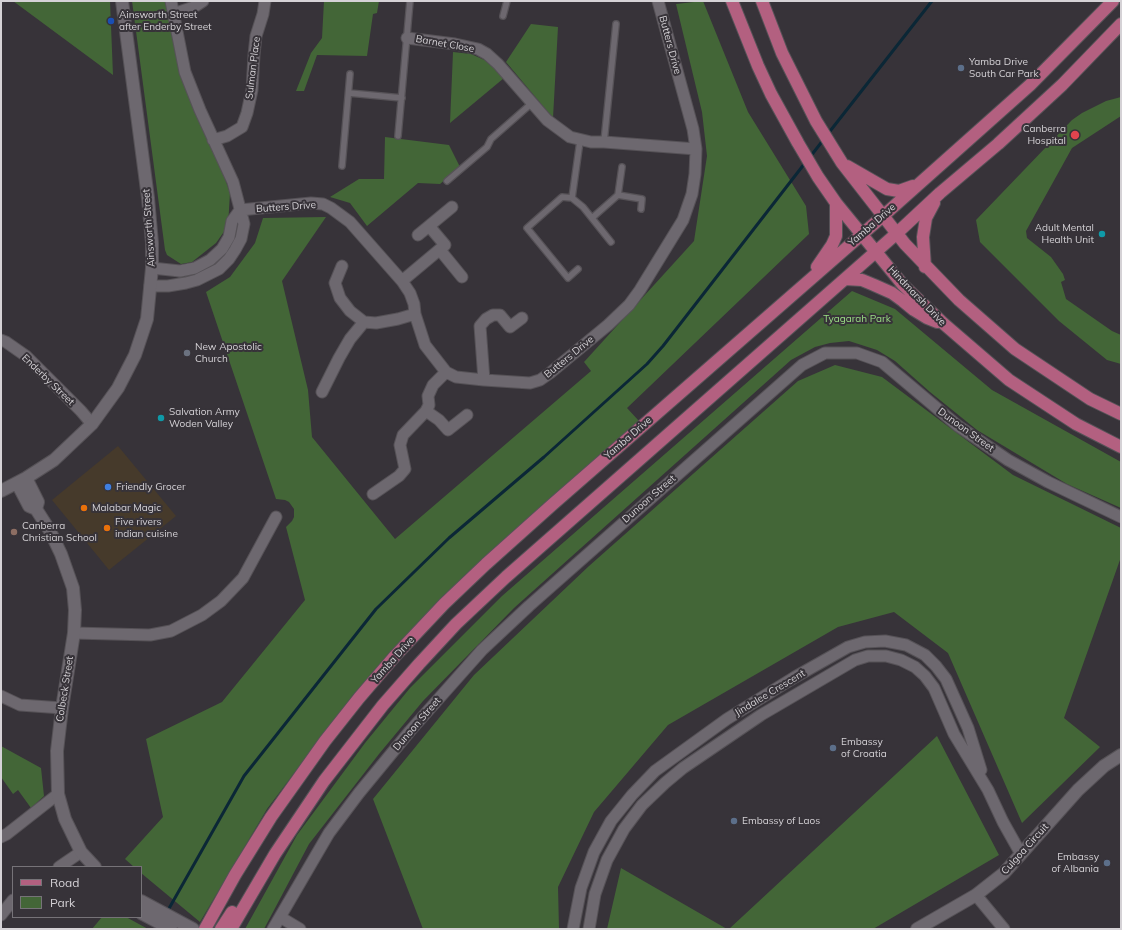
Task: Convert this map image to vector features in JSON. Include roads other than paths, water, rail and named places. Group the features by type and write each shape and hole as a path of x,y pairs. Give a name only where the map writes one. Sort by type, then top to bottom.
{"main road":[{"path":"722,1 737,14"},
{"name":"Hindmarsh Drive","path":"732,1 771,94 818,177 836,203 903,285 944,324 1009,380 1076,424 1121,447"},
{"path":"762,1 782,53 816,121 840,159 896,234 925,267 959,300 1015,349 1090,399 1121,414"},
{"name":"Yamba Drive","path":"205,929 235,875 271,817 325,741 359,698 444,604 486,564 1030,85 1113,1"},
{"path":"231,929 303,811 349,748 383,705 451,630 506,577 896,234 940,193 998,144 1042,104 1121,24"},
{"path":"840,159 887,190 899,191 917,185"},
{"path":"925,267 924,237 926,218 940,193"},
{"path":"803,285 832,245 836,236 836,203"},
{"path":"844,279 862,280 892,293 914,310 928,318 944,324"},
{"path":"222,929 234,908 248,899"}],"street":[{"name":"Ainsworth Street","path":"1,491 54,460 92,424 118,388 135,355 147,319 152,268 148,198 122,1"},
{"name":"Butters Drive","path":"150,286 168,286 186,283 197,280 219,269 229,259 241,239 244,224 233,182 213,140 185,72 171,1"},
{"path":"173,14 194,7 203,1"},
{"name":"Sulman Place","path":"213,140 227,136 242,127 252,90 256,36 263,14 265,1"},
{"name":"Butters Drive","path":"240,210 311,203 322,204 331,208 350,222 402,281 410,293 414,304 415,314 425,345 446,372 456,376 484,380 530,383 540,380 608,325 629,305 640,290 683,220 692,194 695,174 696,149 693,129 658,1"},
{"name":"Barnet Close","path":"407,38 455,44 478,49 487,54 498,64 547,120 570,137 591,142 696,149"},
{"path":"418,235 452,207"},
{"path":"152,268 180,271 195,268 210,260 222,248 229,237 232,221 240,210"},
{"path":"402,281 445,245 429,226"},
{"path":"440,250 462,277"},
{"path":"342,266 335,283 340,298 350,311 364,322 376,323 398,320 415,314"},
{"path":"484,380 480,326 486,319 493,315 500,315 510,328 522,318"},
{"path":"322,392 350,339 364,322"},
{"name":"Enderby Street","path":"1,340 26,356 92,424"},
{"name":"Dunoon Street","path":"273,929 329,833 359,793 410,731 482,650 529,606 802,365 825,353 857,353 882,362 958,426 1008,460 1048,482 1121,517"},
{"path":"373,494 399,476 405,469 400,445 403,435 426,411 429,404 428,396 433,385 446,372"},
{"path":"426,411 439,420 448,430 467,415"},
{"name":"Colbeck Street","path":"21,480 38,502 36,509 55,542 72,584 75,610 74,633 57,751 58,794 65,819 81,852 94,866"},
{"path":"74,633 150,635 171,631 197,618 221,601 243,578 276,517"},
{"name":"Jindalee Crescent","path":"573,929 581,888 594,852 611,820 655,771 727,719 795,677 848,647 865,642 884,641 906,645 925,655 936,666 946,679 968,728 988,790"},
{"name":"Jindalee Crescent","path":"589,929 595,894 607,860 624,829 642,805 665,783 684,768 736,732 856,660 868,656 886,656 901,660 915,667 926,676 934,688 954,734 988,790 1003,822 1021,854"},
{"path":"1,696 20,705 62,708"},
{"name":"Culgoa Circuit","path":"917,929 976,895 1004,873 1078,790 1104,766 1121,755"},
{"path":"1,837 7,834 58,794"},
{"path":"60,866 81,852"},
{"path":"976,895 1004,929"},
{"path":"1,915 12,901"},
{"path":"144,909 175,925 193,929"},
{"path":"280,917 300,929"}],"lane":[{"name":"Barnet Close","path":"398,136 410,1"},
{"path":"503,16 507,1"},
{"path":"604,142 616,24"},
{"path":"342,166 350,74"},
{"path":"349,93 402,98"},
{"path":"447,181 487,147 491,139 532,103"},
{"path":"572,198 580,140"},
{"path":"592,218 618,195 622,167"},
{"path":"618,195 642,199 641,209"},
{"path":"578,269 568,278 527,228 562,197 572,198 583,207 611,242"}],"waterway":[{"path":"827,135 932,1"},
{"path":"810,157 824,139"},
{"path":"167,912 244,776 376,609 449,538 544,457 647,364 663,346 805,163"}],"place":[{"name":"Ainsworth Street after Enderby Street","path":"111,21"},
{"name":"Yamba Drive South Car Park","path":"961,68"},
{"name":"Canberra Hospital","path":"1075,135"},
{"name":"Adult Mental Health Unit","path":"1102,234"},
{"name":"New Apostolic Church","path":"187,353"},
{"name":"Salvation Army Woden Valley","path":"161,418"},
{"name":"Friendly Grocer","path":"108,487"},
{"name":"Malabar Magic","path":"84,508"},
{"name":"Five rivers indian cuisine","path":"107,528"},
{"name":"Canberra Christian School","path":"14,532"},
{"name":"Embassy of Croatia","path":"833,748"},
{"name":"Embassy of Laos","path":"734,821"},
{"name":"Embassy of Albania","path":"1107,863"}],"park label":[{"name":"Tyagarah Park","path":"857,319"}]}
